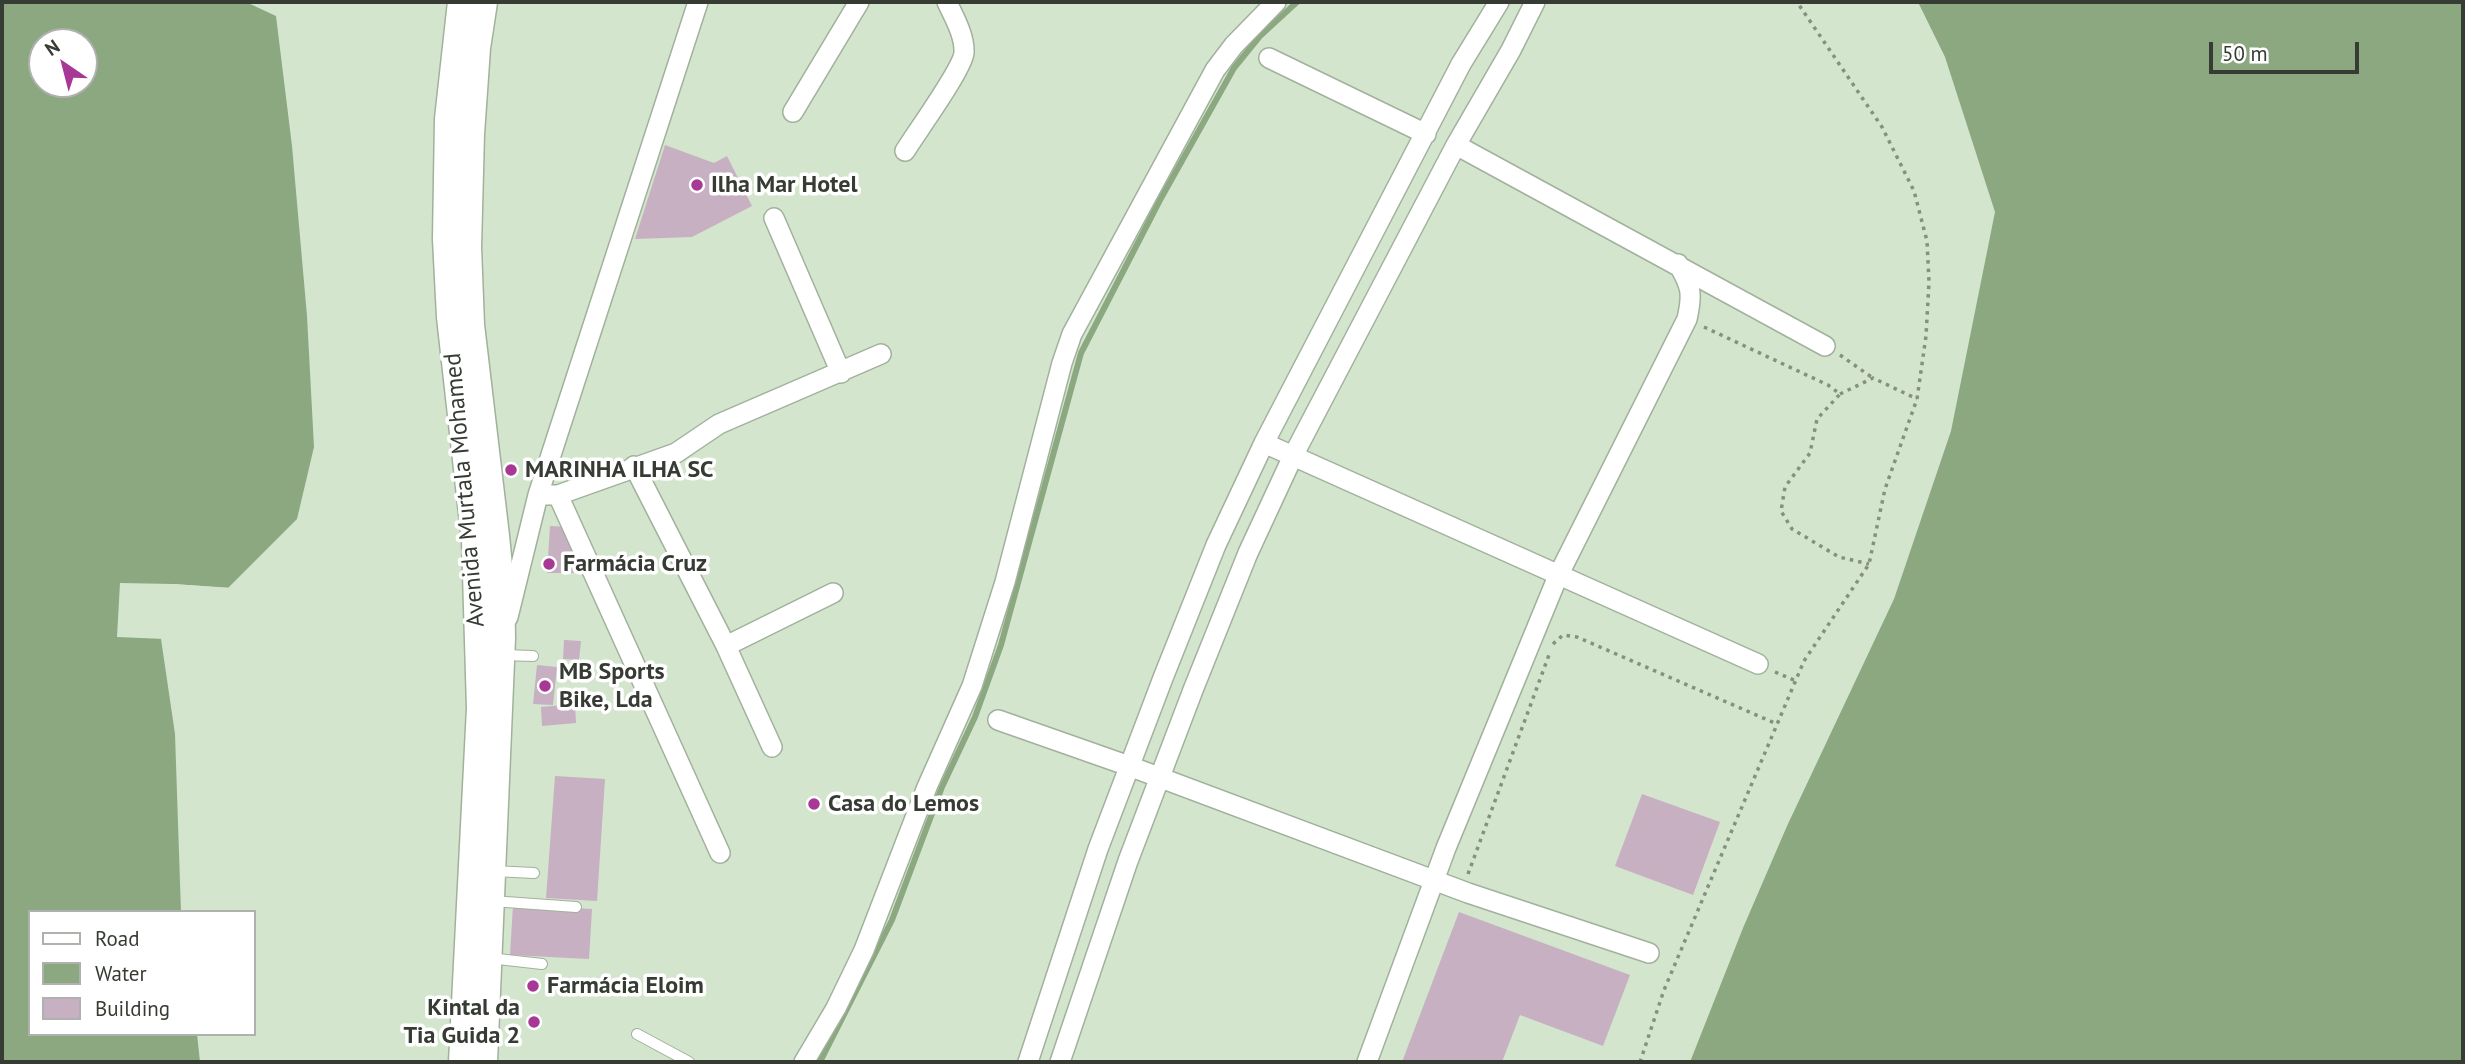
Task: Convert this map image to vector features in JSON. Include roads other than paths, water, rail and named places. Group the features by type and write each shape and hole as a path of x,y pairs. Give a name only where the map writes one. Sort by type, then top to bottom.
{"street":[{"name":"Avenida Murtala Mohamed","path":"461,2 448,119 446,239 454,368 474,540 480,708 462,1062"},
{"name":"Avenida Murtala Mohamed","path":"484,2 477,48 471,134 468,247 471,325 501,586 502,647 484,1062"},
{"name":"Avenida Murtala Mohamed","path":"502,647 537,495 698,2"},
{"path":"793,113 859,2"},
{"path":"905,151 958,71 964,54 962,39 947,2"},
{"path":"804,1062 836,1008 864,950 927,788 972,686 1005,582 1072,334 1216,70 1234,45 1276,2"},
{"path":"1028,1062 1098,849 1216,545 1264,443 1461,64 1499,2"},
{"path":"1060,1062 1128,861 1248,553 1293,456 1456,145 1511,50 1535,2"},
{"path":"1269,58 1426,134"},
{"path":"1456,145 1825,346"},
{"path":"774,218 841,373"},
{"path":"1367,1062 1434,880 1558,576 1687,319 1691,301 1690,283 1678,264"},
{"path":"537,495 558,495 676,453 719,424 881,354"},
{"path":"1264,443 1758,664"},
{"path":"635,466 726,646 772,747"},
{"path":"558,495 720,853"},
{"path":"726,646 833,593"},
{"path":"998,720 1434,880 1649,953"}],"lane":[{"path":"502,647 533,656"},
{"path":"493,871 534,873"},
{"path":"491,901 576,907"},
{"path":"488,958 542,964"},
{"path":"637,1034 689,1062"}],"water":[{"path":"2,2 246,2 276,16 292,146 307,316 314,447 297,519 228,588 173,584 161,639 175,734 181,910 28,910 28,1036 197,1036 200,1062 2,1062"},
{"path":"1918,2 2463,2 2463,1062 1690,1062 1787,826 1894,599 1951,431 1995,212 1945,57"}],"waterway":[{"path":"820,1062 892,920 942,787 975,717 1001,645 1081,353 1160,200 1234,68 1260,36 1297,2"}],"place":[{"name":"Ilha Mar Hotel","path":"697,185"},
{"name":"MARINHA ILHA SC","path":"511,470"},
{"name":"Farmácia Cruz","path":"549,564"},
{"name":"MB Sports Bike, Lda","path":"545,686"},
{"name":"Casa do Lemos","path":"814,804"},
{"name":"Farmácia Eloim","path":"533,986"},
{"name":"Kintal da Tia Guida 2","path":"534,1022"}]}
